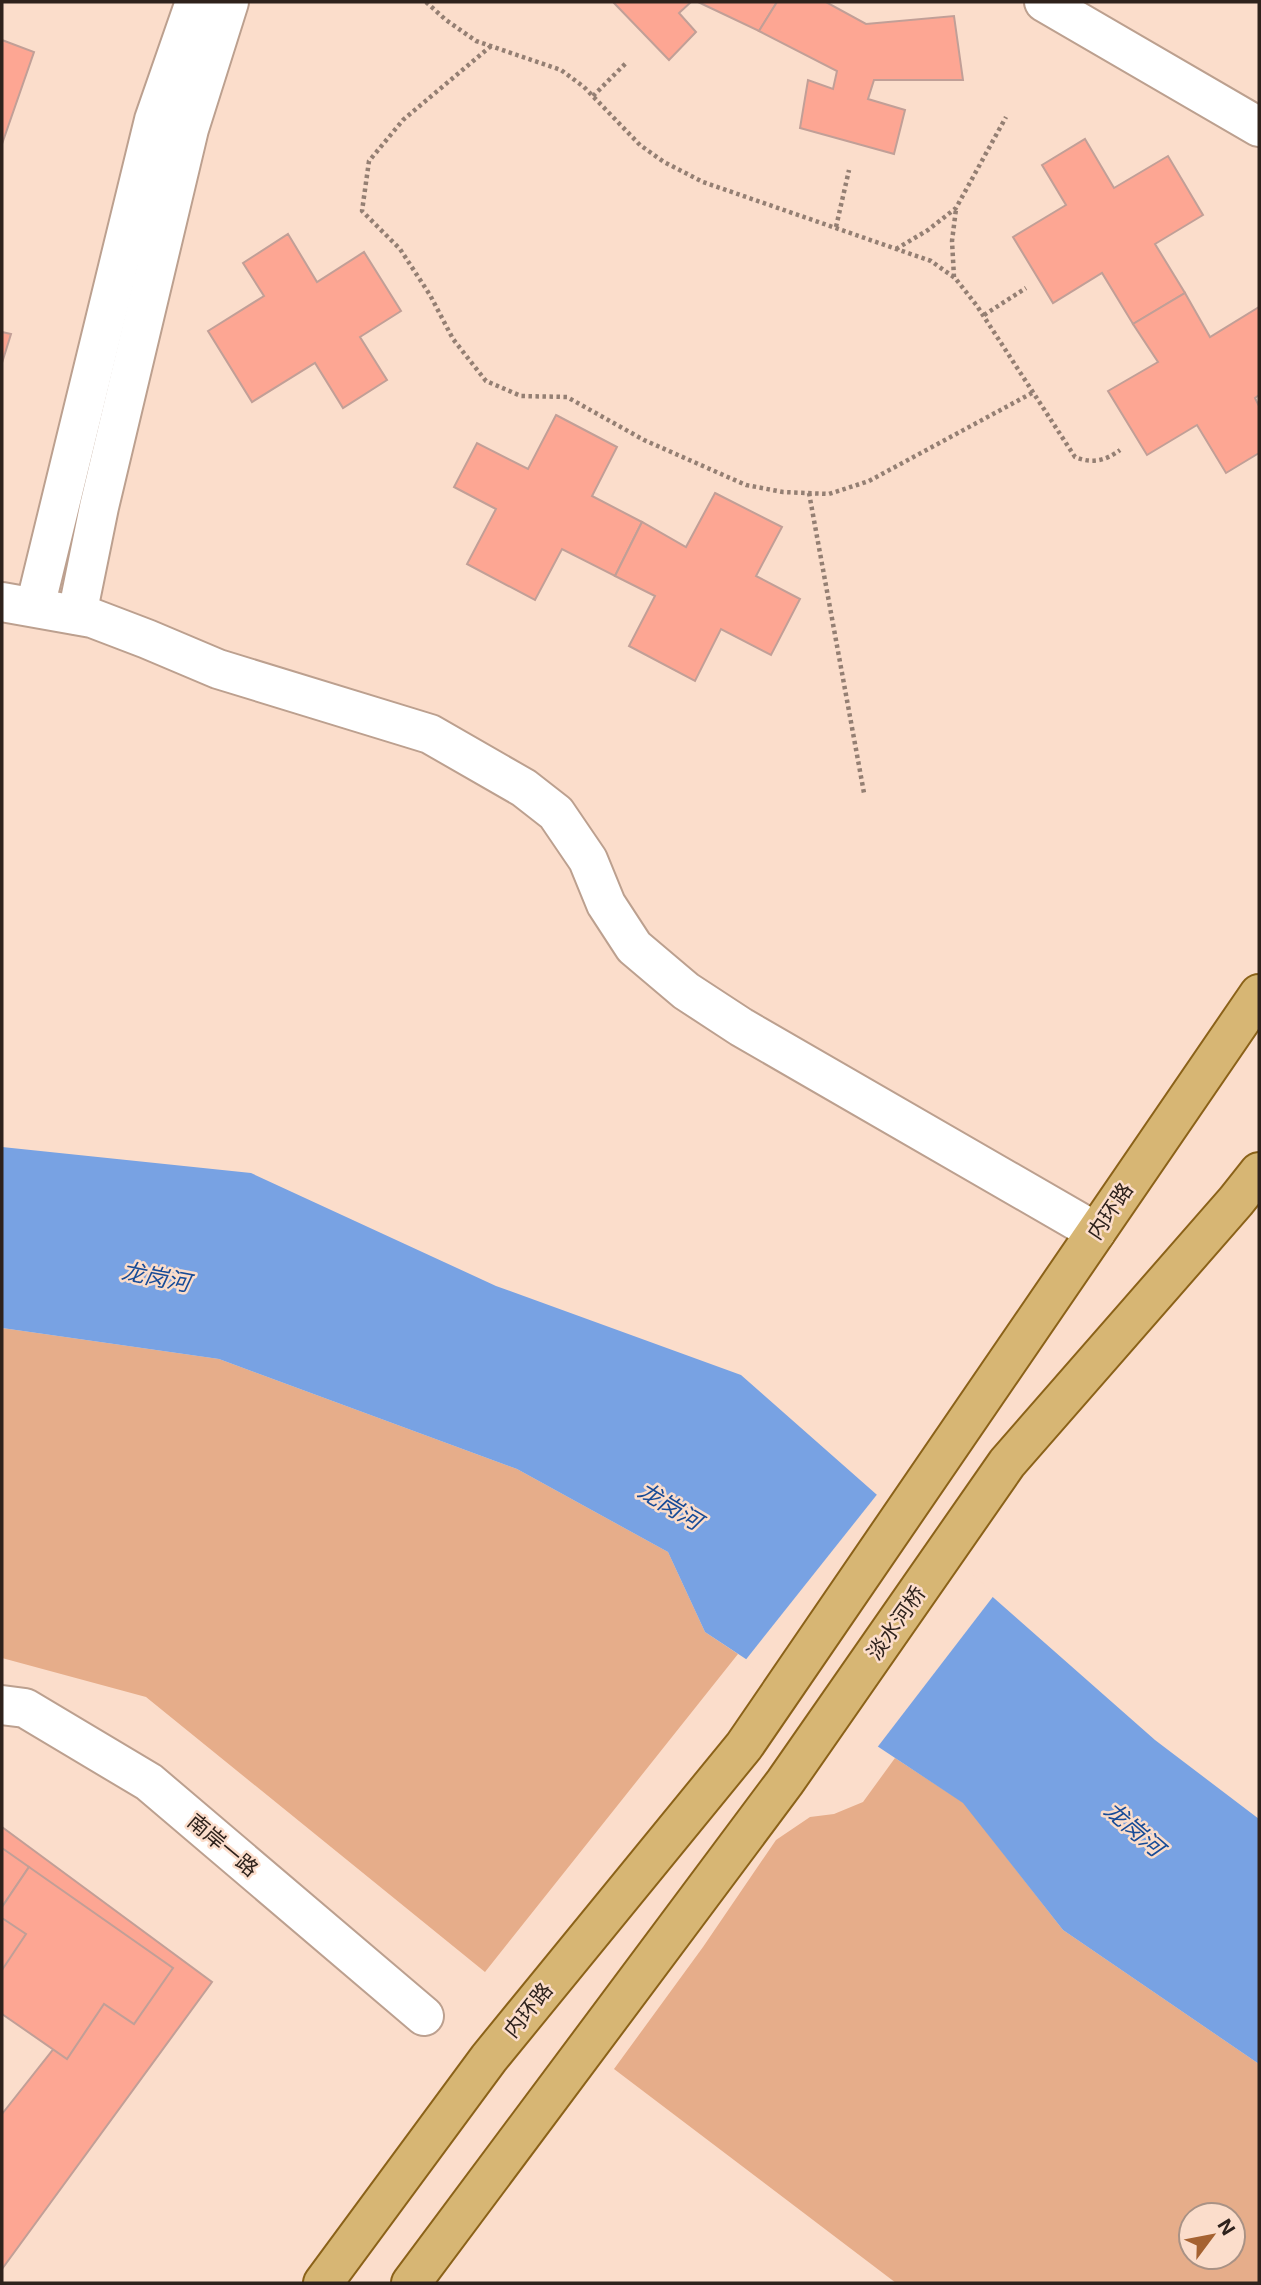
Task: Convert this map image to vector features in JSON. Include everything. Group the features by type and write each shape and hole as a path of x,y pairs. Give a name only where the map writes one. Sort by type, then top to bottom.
{"main road":[{"name":"内环路","path":"323,2283 489,2058 744,1746 1259,994"},
{"name":"淡水河桥","path":"411,2283 785,1782 1007,1463 1259,1172"}],"street":[{"path":"195,2 154,120 18,604 92,618 218,669 430,734 524,788 556,813 588,860 606,904 634,947 686,991 741,1027 1096,1232"},
{"path":"77,615 99,507 189,129 229,2"},
{"path":"1044,2 1259,127"},
{"name":"南岸一路","path":"2,1705 25,1709 149,1782 424,2016"}],"path":[{"path":"426,2 476,41 561,70 584,86 640,145 664,162 703,182 931,261 955,278 984,316 1075,457 1087,462 1107,459 1119,450"},
{"path":"491,46 403,120 369,161 362,211 400,249 430,295 453,339 486,381 521,396 567,397 645,440 746,485 783,492 829,494 869,481 1032,393"},
{"path":"593,96 627,62"},
{"path":"955,278 952,241 956,208 1006,117"},
{"path":"836,228 849,170"},
{"path":"896,249 928,230 956,208"},
{"path":"984,316 1026,288"},
{"path":"809,493 864,793"}],"shaded area":[{"path":"2,1328 219,1359 517,1469 668,1552 705,1632 738,1654 485,1972 146,1697 2,1658"},
{"path":"895,1758 964,1803 1063,1930 1259,2064 1259,2283 896,2283 614,2069 703,1947 776,1840 810,1817 834,1814 863,1802"}],"water":[{"name":"龙岗河","path":"2,1147 251,1173 496,1286 741,1375 1155,1740 1259,1819 1259,2064 1063,1930 963,1803 705,1632 668,1552 517,1469 219,1359 2,1328"}],"pier":[{"path":"879,1492 995,1594 876,1749 744,1662"}],"building":[{"path":"613,2 691,2 679,13 696,32 669,60"},
{"path":"698,2 777,2 759,31"},
{"path":"777,2 826,2 866,24 954,16 963,80 874,80 868,99 905,110 894,154 800,128 808,80 833,89 837,71 759,31"},
{"path":"2,40 34,52 2,144"},
{"path":"1085,139 1114,188 1168,156 1203,215 1155,244 1185,293 1133,324 1102,273 1053,303 1013,237 1066,205 1042,165"},
{"path":"288,234 317,282 364,252 401,311 360,337 387,380 343,408 315,363 252,402 208,331 264,296 243,263"},
{"path":"1185,293 1210,337 1259,307 1259,395 1255,398 1259,406 1259,453 1226,473 1197,425 1147,455 1108,391 1158,362 1133,324"},
{"path":"2,332 11,334 2,363"},
{"path":"556,415 617,447 592,496 642,522 615,576 562,549 535,600 467,564 496,509 454,487 477,443 528,469"},
{"path":"715,493 782,527 756,576 800,599 771,655 721,629 695,681 629,646 655,596 615,576 642,522 686,547"},
{"path":"2,1827 212,1982 2,2269 2,2114 74,2023 2,1970"},
{"path":"2,1848 29,1867 2,1907"},
{"path":"29,1867 173,1968 134,2024 104,2004 67,2059 2,2014 2,1970 26,1934 2,1918 2,1907"}]}
